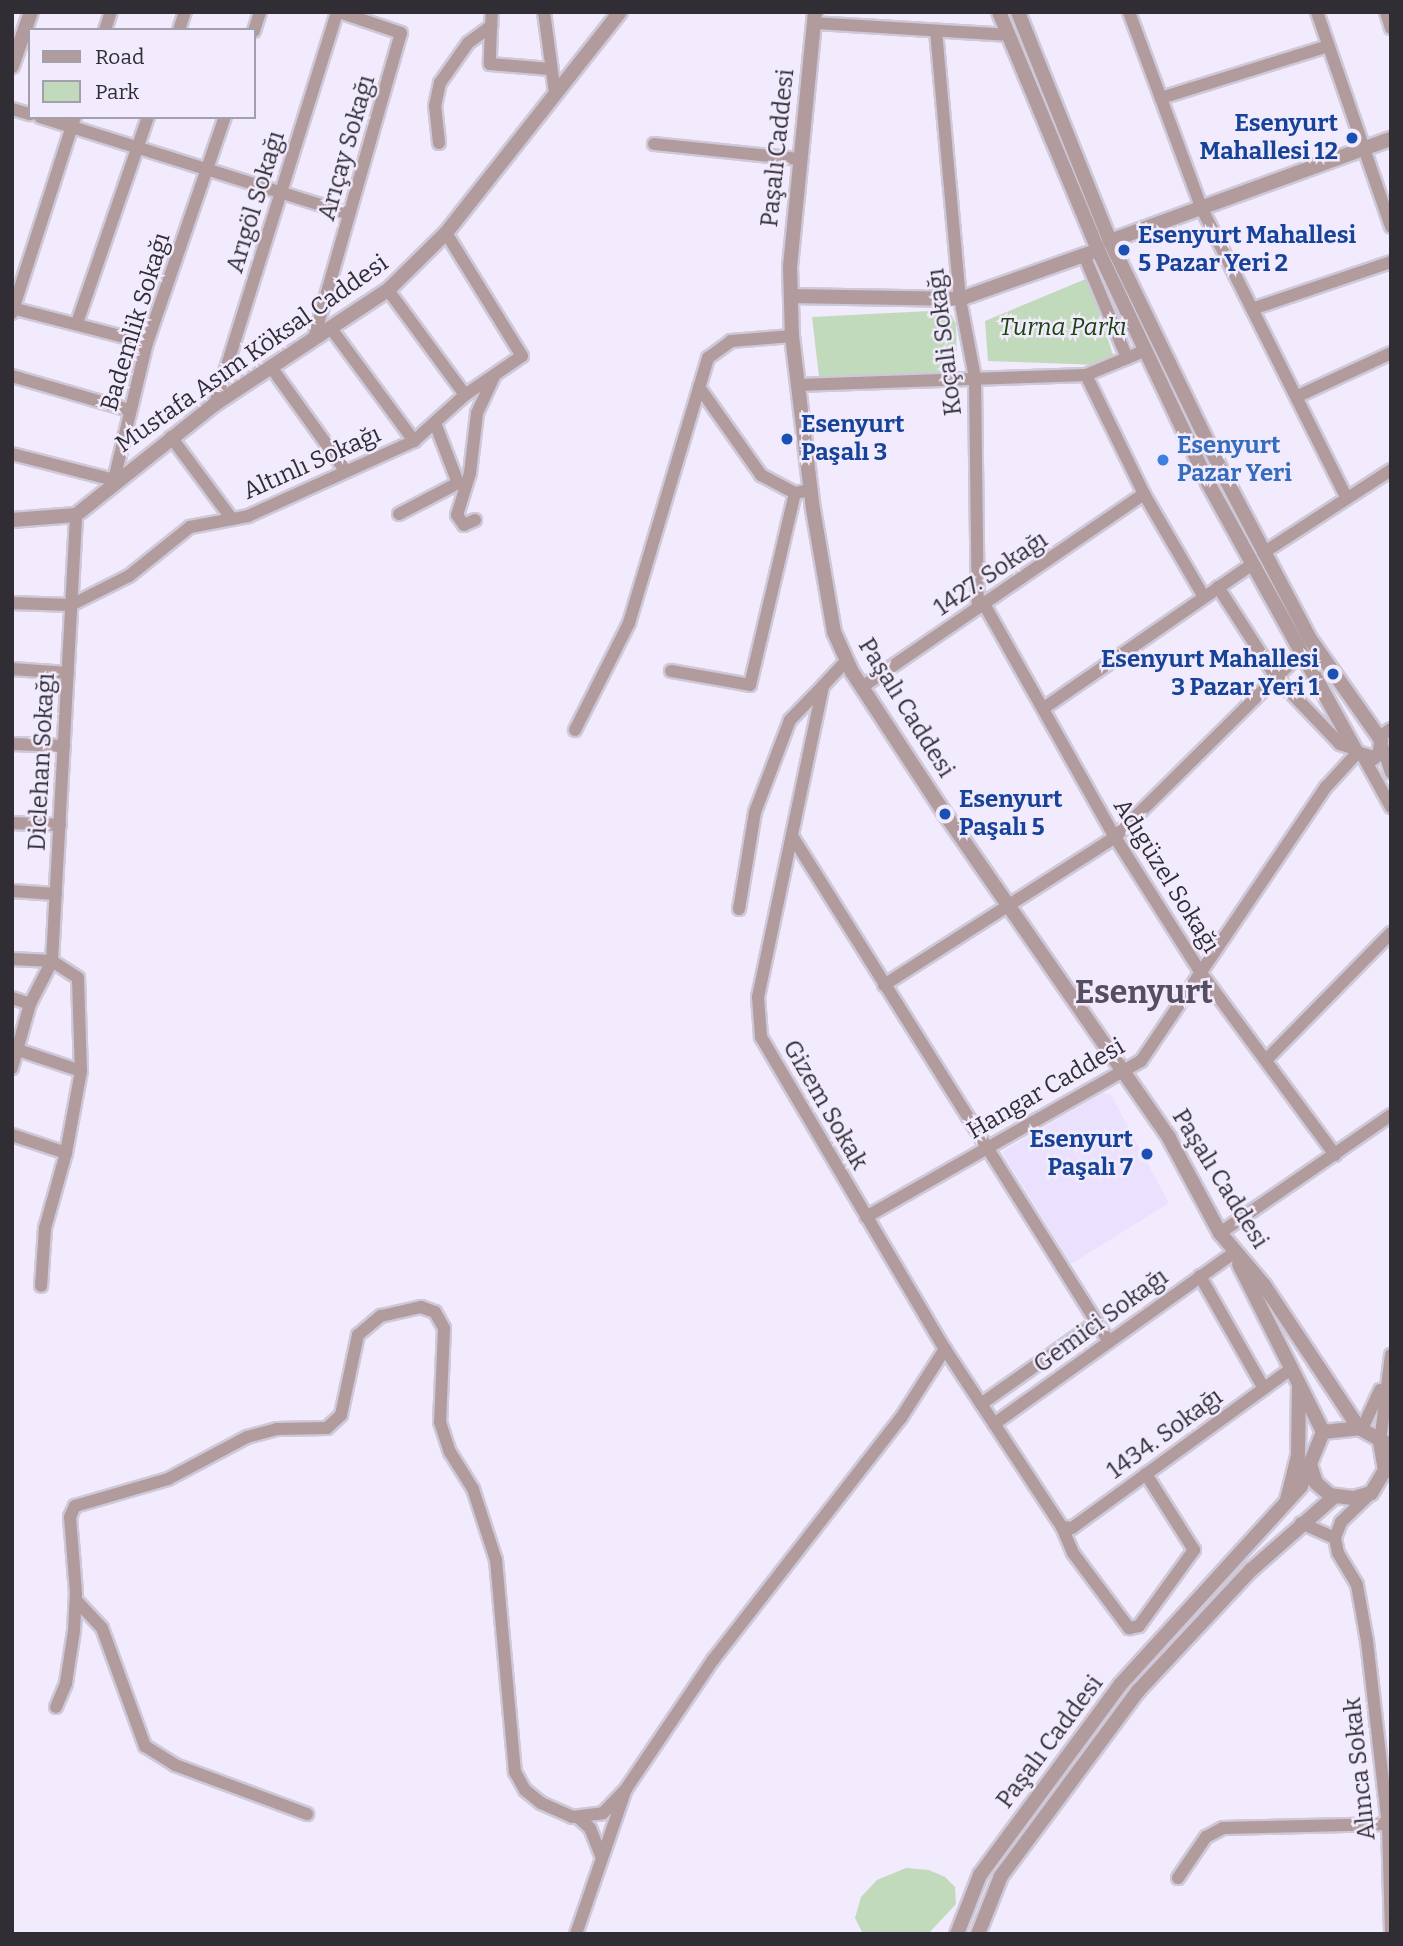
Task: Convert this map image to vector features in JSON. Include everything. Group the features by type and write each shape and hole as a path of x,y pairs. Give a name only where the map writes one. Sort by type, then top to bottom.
{"street":[{"path":"12,66 31,12"},
{"name":"Arıgöl Sokağı","path":"215,404 338,12"},
{"name":"Arıçay Sokağı","path":"314,338 401,33 338,12"},
{"path":"492,12 490,64 550,69"},
{"path":"544,12 555,93"},
{"name":"Mustafa Asım Köksal Caddesi","path":"76,515 114,480 215,404 388,290 446,233 620,12"},
{"path":"999,12 1097,249 1250,566 1299,655 1391,807"},
{"path":"1018,12 1097,249 1127,358"},
{"path":"1129,12 1201,207 1298,396 1346,497"},
{"path":"1317,12 1391,227"},
{"path":"1385,12 1391,28"},
{"path":"814,18 936,31 1008,35"},
{"name":"Paşalı Caddesi","path":"814,18 800,159 791,296 792,336 810,490 834,632 862,687 1169,1138 1220,1233 1234,1253 1264,1285 1361,1429"},
{"path":"439,143 436,106 440,83 468,43 491,26"},
{"name":"Koçali Sokağı","path":"936,31 960,299 975,379 981,606"},
{"path":"1161,98 1328,46"},
{"path":"53,119 73,122 138,148 349,214"},
{"path":"77,323 147,119"},
{"name":"Bademlik Sokağı","path":"114,480 147,343 224,119"},
{"path":"73,122 13,310 77,323 147,343"},
{"path":"791,296 960,299 1097,249 1201,207 1391,139"},
{"path":"654,144 800,159"},
{"name":"Altınlı Sokağı","path":"71,605 129,576 190,527 248,516 414,441 465,396 522,356 446,233"},
{"path":"1097,249 1310,639 1382,736 1391,773"},
{"path":"1252,309 1391,262"},
{"path":"388,290 465,396"},
{"path":"330,327 414,441"},
{"path":"575,730 629,623 708,358 722,344 792,336"},
{"path":"798,385 1086,374 1144,351"},
{"path":"1298,396 1391,353"},
{"path":"271,367 345,470"},
{"path":"475,520 464,525 457,515 470,473 477,413 496,374"},
{"path":"1086,374 1144,494 1204,597"},
{"path":"12,376 129,410"},
{"path":"699,387 761,475 794,493 810,490"},
{"path":"399,514 458,483 435,423"},
{"path":"171,437 232,519"},
{"path":"12,454 114,480"},
{"path":"1263,553 1391,470"},
{"path":"671,671 750,685 794,493"},
{"name":"1427. Sokağı","path":"862,687 1144,494"},
{"path":"12,520 76,515"},
{"name":"Diclehan Sokağı","path":"12,1068 30,1004 52,961 76,515"},
{"path":"1044,708 1250,566"},
{"path":"1218,587 1276,677 1340,744 1377,756 1382,736"},
{"path":"12,603 71,605"},
{"name":"Adıgüzel Sokağı","path":"981,606 1044,708 1115,837 1200,973 1267,1059 1335,1155"},
{"path":"884,985 1115,837 1299,655"},
{"path":"739,909 755,812 785,731 790,720 847,660"},
{"path":"12,669 68,674"},
{"name":"Gizem Sokak","path":"823,686 757,1017 761,1037 945,1349 1062,1527 1073,1553 1123,1625 1139,1626 1190,1561 1194,1550 1146,1474"},
{"path":"1358,751 1360,734 1382,736"},
{"path":"12,744 64,746"},
{"name":"Hangar Caddesi","path":"866,1217 1121,1069 1141,1061 1326,787 1358,751"},
{"path":"12,823 60,825"},
{"path":"792,836 1109,1342"},
{"path":"12,891 56,894"},
{"path":"1267,1059 1391,933"},
{"path":"12,959 52,961 78,978 81,1070 66,1153 45,1228 41,1286"},
{"path":"12,998 30,1004"},
{"path":"18,1050 81,1070"},
{"path":"1220,1233 1391,1115"},
{"path":"12,1135 66,1153"},
{"path":"1234,1253 1323,1432 1311,1464 1316,1483 1335,1496 1353,1498 1371,1493"},
{"name":"Gemici Sokağı","path":"994,1424 1234,1253"},
{"path":"1200,1276 1263,1387"},
{"path":"56,1707 71,1657 76,1600 69,1517 75,1506 168,1479 247,1437 277,1429 327,1428 341,1415 353,1347 366,1325 401,1310 429,1309 444,1328 440,1422 450,1452 473,1489 496,1560 515,1772 526,1790 541,1802 578,1817 594,1835 602,1858"},
{"path":"981,1404 1097,1322"},
{"path":"578,1817 603,1813 626,1789 713,1660 901,1418 945,1349"},
{"path":"1361,1429 1385,1380 1391,1355"},
{"path":"1287,1501 1298,1456 1295,1374"},
{"name":"1434. Sokağı","path":"1062,1527 1073,1528 1263,1387 1295,1374"},
{"path":"1301,1523 1335,1538 1341,1522 1386,1477 1385,1380"},
{"path":"1323,1432 1361,1429 1385,1444"},
{"name":"Paşalı Caddesi","path":"957,1934 980,1875 1121,1685 1287,1501 1311,1464"},
{"name":"Paşalı Caddesi","path":"978,1934 1001,1876 1138,1691 1301,1523 1335,1496"},
{"name":"Alınca Sokak","path":"1335,1538 1361,1601 1388,1824 1391,1934"},
{"path":"76,1600 102,1628 145,1746 167,1762 307,1814"},
{"path":"576,1934 626,1789"},
{"path":"1178,1878 1206,1837 1223,1828 1388,1824"}],"shaded area":[{"path":"1102,1093 1111,1095 1169,1203 1071,1264 1002,1152"}],"green space":[{"name":"Turna Parkı","path":"1088,278 1114,358 1100,365 988,361 985,321"},
{"path":"949,310 956,324 957,360 950,381 820,385 812,317"},
{"path":"906,1868 929,1870 945,1877 955,1887 956,1904 928,1934 863,1934 855,1918 861,1897 877,1880"}],"place":[{"name":"Esenyurt Mahallesi 12","path":"1352,138"},
{"name":"Esenyurt Mahallesi 5 Pazar Yeri 2","path":"1124,250"},
{"name":"Esenyurt Paşalı 3","path":"787,439"},
{"name":"Esenyurt Pazar Yeri","path":"1163,460"},
{"name":"Esenyurt Mahallesi 3 Pazar Yeri 1","path":"1333,674"},
{"name":"Esenyurt Paşalı 5","path":"945,814"},
{"name":"Esenyurt Paşalı 7","path":"1147,1154"}],"district":[{"name":"Esenyurt","path":"1144,992"}]}
